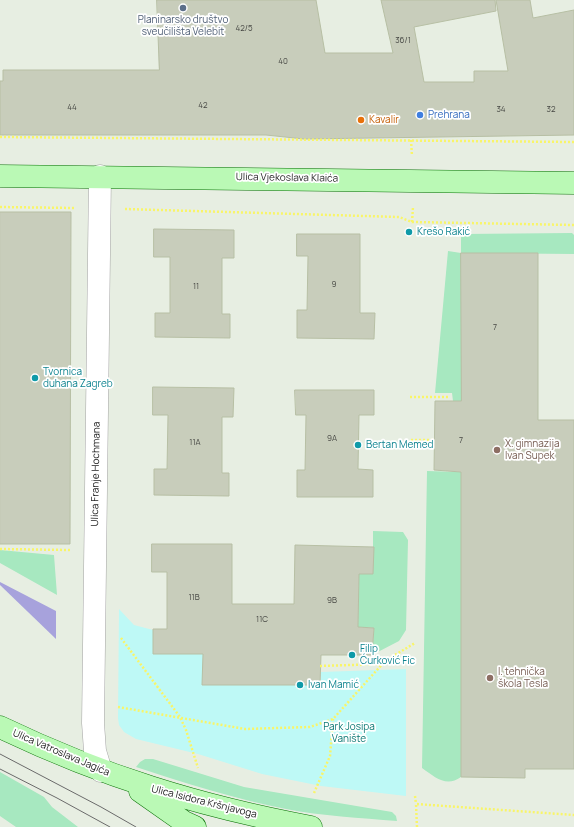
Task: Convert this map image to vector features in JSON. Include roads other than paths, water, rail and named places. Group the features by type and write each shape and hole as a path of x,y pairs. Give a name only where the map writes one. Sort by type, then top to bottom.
{"main road":[{"name":"Ulica Vjekoslava Klaića","path":"0,176 100,176 574,183"},
{"name":"Ulica Vatroslava Jagića","path":"0,727 60,754 122,779"},
{"path":"122,779 189,825"},
{"name":"Ulica Isidora Kršnjavoga","path":"122,779 201,803 311,827"}],"street":[{"name":"Ulica Franje Hochmana","path":"100,176 93,723 95,751 101,771"}],"tram line":[{"path":"0,754 136,827"},
{"path":"0,769 110,827"}],"place":[{"name":"Planinarsko društvo sveučilišta Velebit","path":"183,8"},
{"name":"Prehrana","path":"420,115"},
{"name":"Kavalir","path":"361,120"},
{"name":"Krešo Rakić","path":"409,232"},
{"name":"Tvornica duhana Zagreb","path":"35,378"},
{"name":"Bertan Memed","path":"358,445"},
{"name":"X. gimnazija Ivan Supek","path":"497,450"},
{"name":"Filip Ćurković Fic","path":"352,655"},
{"name":"I. tehnička škola Tesla","path":"490,678"},
{"name":"Ivan Mamić","path":"300,685"}],"park label":[{"name":"Park Josipa Vanište","path":"349,732"}]}
